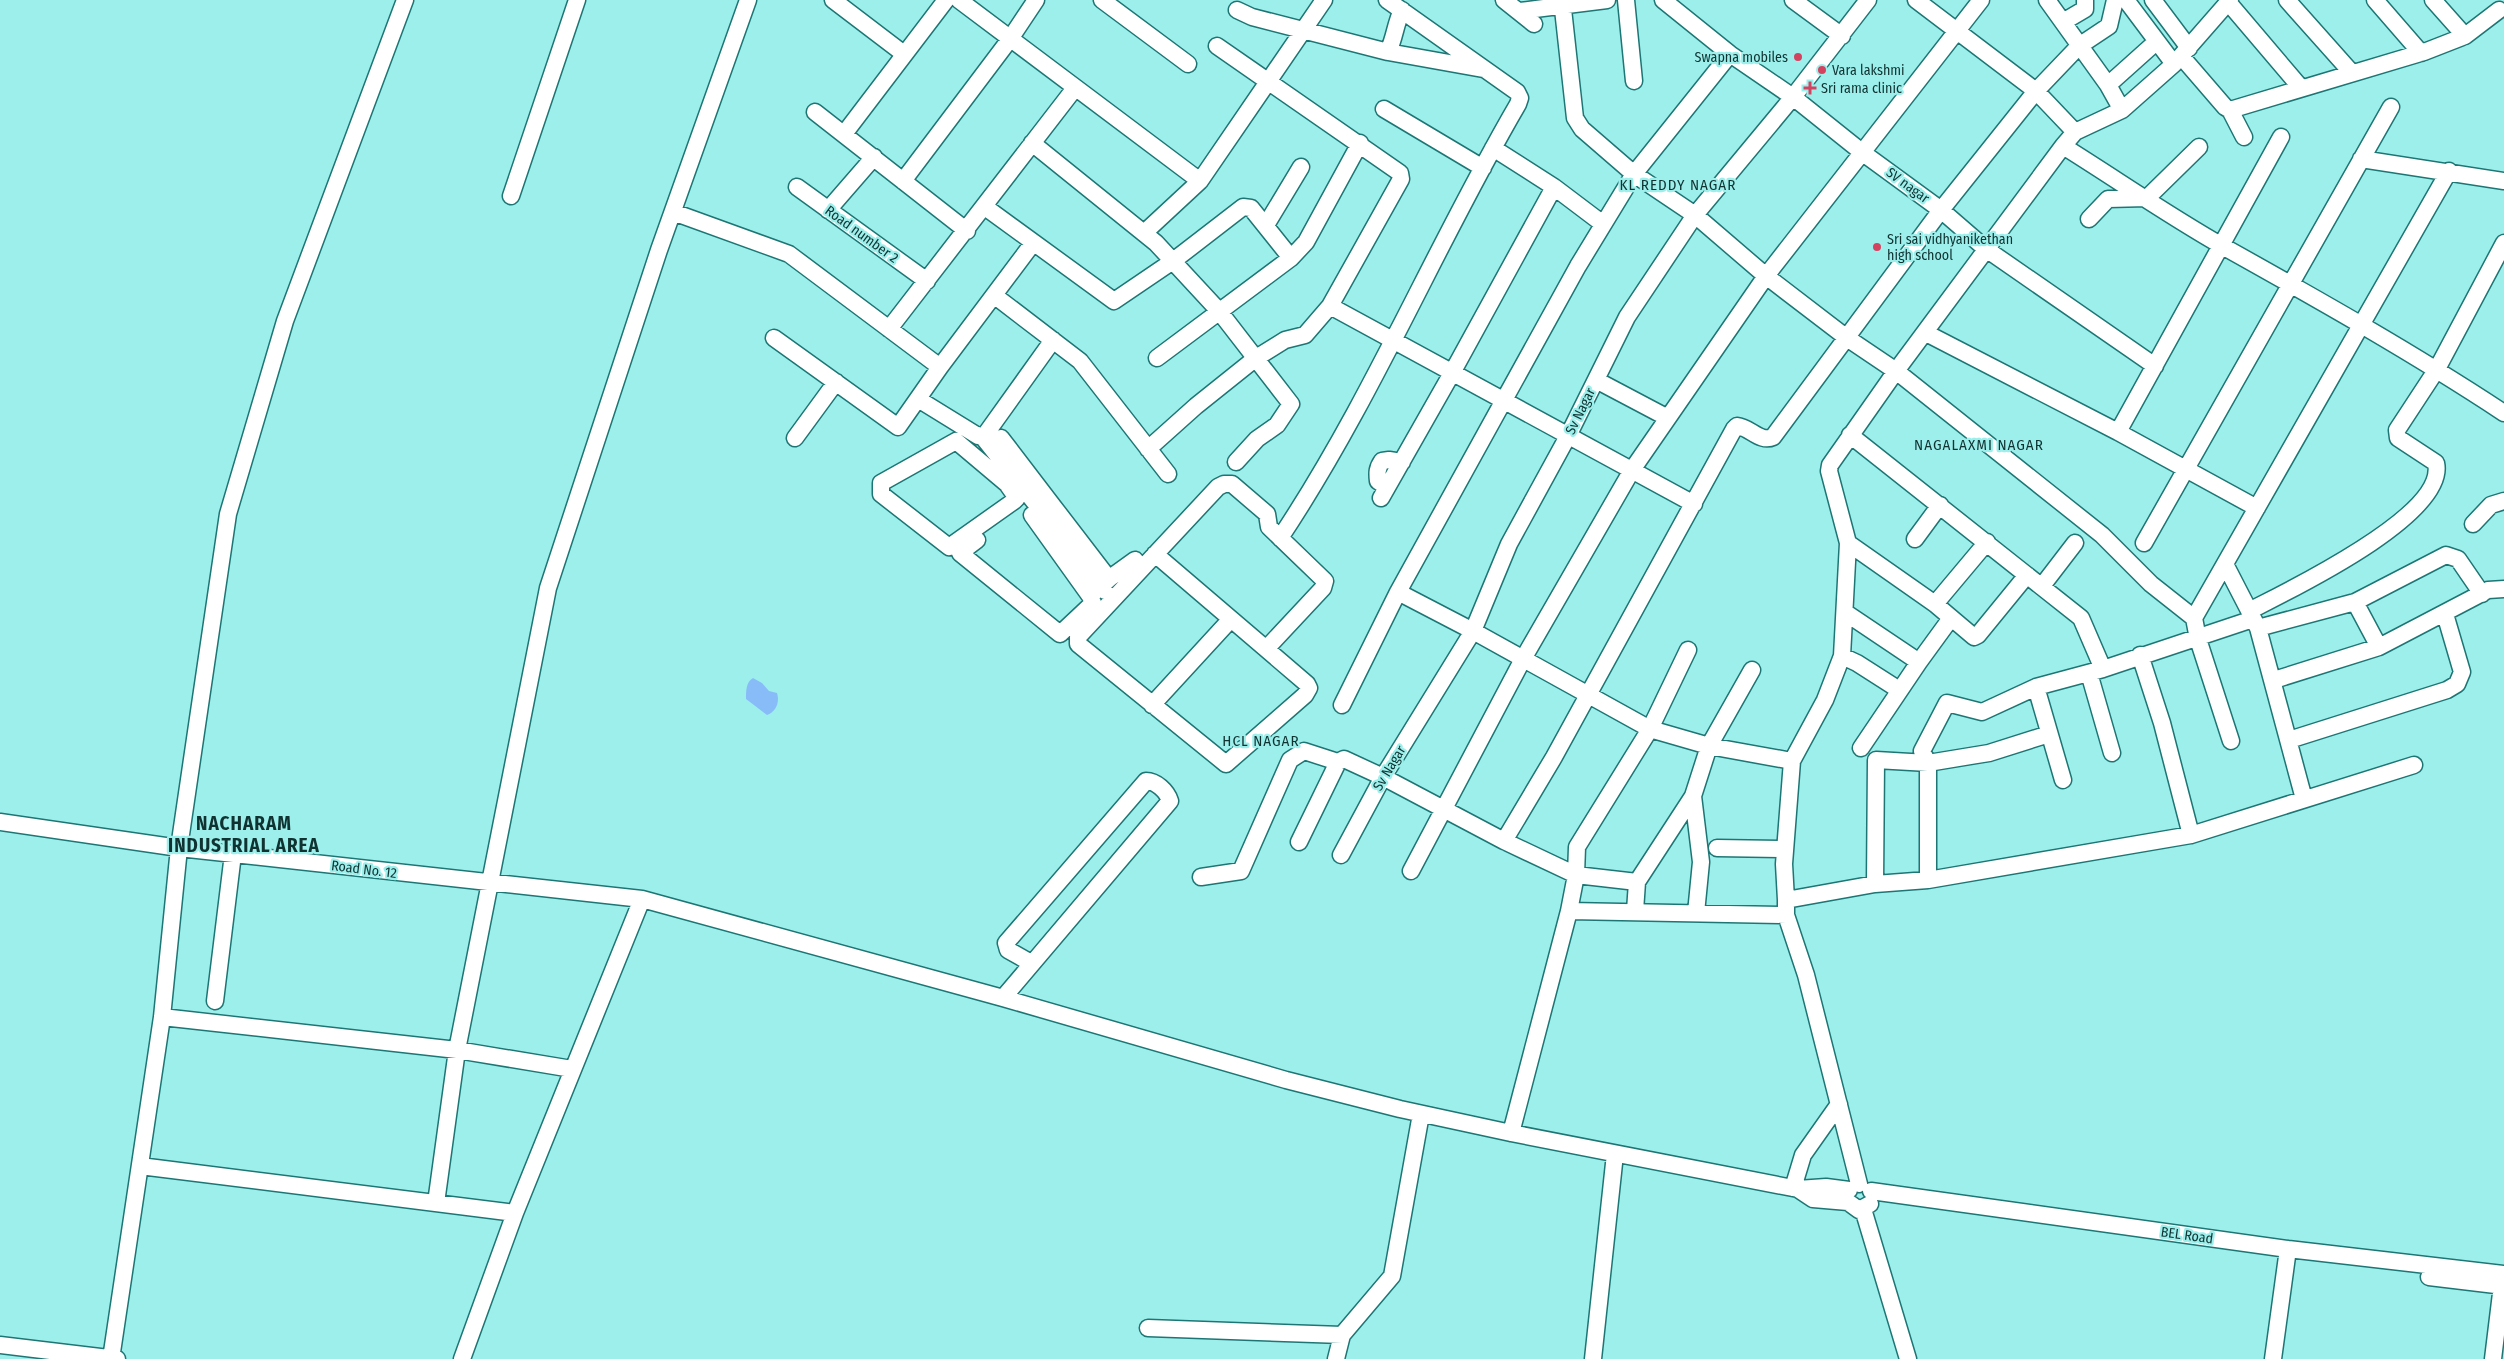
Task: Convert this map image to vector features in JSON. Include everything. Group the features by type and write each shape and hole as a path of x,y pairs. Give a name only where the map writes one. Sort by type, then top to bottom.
{"street":[{"path":"111,1359 162,1017 179,848 228,514 284,321 405,0"},
{"path":"511,196 577,0"},
{"path":"436,1203 456,1050 548,588 673,212 748,0"},
{"path":"833,0 904,54"},
{"path":"844,134 946,0"},
{"path":"959,0 1200,181"},
{"path":"904,181 1010,39 1036,0"},
{"path":"1102,0 1188,64"},
{"path":"1144,233 1200,181 1324,0"},
{"path":"1280,538 1299,510 1395,342 1520,98 1517,92 1489,70 1388,0"},
{"path":"1504,0 1534,24"},
{"path":"1520,11 1563,3 1607,0"},
{"path":"1626,0 1634,81"},
{"name":"SV nagar","path":"1664,0 1730,54 1793,97 1941,210 1986,249 2155,366"},
{"path":"1793,0 1842,36"},
{"name":"Sv Nagar","path":"1341,855 1384,777 1473,631 1509,544 1568,436 1626,317 1695,215 1793,97 1868,0"},
{"path":"1916,0 2036,91 2075,132"},
{"path":"1411,871 1445,810 1523,659 1632,470 1766,276 1864,153 1955,30 1981,0"},
{"path":"2048,0 2108,85 2122,110"},
{"path":"2063,22 2085,9 2085,0"},
{"path":"1504,841 1554,757 1586,695 1694,504 1734,428 1742,426 1764,438 1773,437 1941,210 2036,91 2079,46 2109,26 2118,0 2156,42 2181,56"},
{"path":"2153,0 2181,56 2225,107 2230,110 2244,137"},
{"path":"2287,0 2352,73"},
{"path":"2376,0 2421,53"},
{"path":"2432,0 2465,36"},
{"path":"1908,1359 1860,1196 1806,975 1786,907 1785,849 1792,760 1825,700 1842,656 1846,613 1848,543 1828,471 1850,435 1896,371 2063,146 2075,132 2122,110 2181,56 2229,1 2301,88"},
{"path":"1563,3 1575,118 1582,129 1634,174 1695,215 1766,276 1848,338 1896,371 2102,535 2151,584 2194,618"},
{"path":"2230,110 2421,53 2465,36 2498,9"},
{"path":"1238,10 1252,17 1388,52 1489,70"},
{"path":"1388,52 1396,34 1395,25 1402,10"},
{"path":"2108,85 2156,42"},
{"path":"1148,449 1196,406 1256,358 1285,340 1305,335 1330,306 1401,179 1400,173 1360,143 1217,46"},
{"path":"1342,705 1398,592 1603,224 1634,174 1730,54"},
{"path":"889,329 985,208 1076,88"},
{"path":"2144,543 2391,107"},
{"path":"1384,109 1483,168"},
{"path":"815,112 967,231"},
{"path":"2118,432 2281,137"},
{"path":"1157,358 1291,258 1306,242 1360,143"},
{"path":"1032,144 1144,233 1174,261 1218,311 1291,404 1277,425 1257,438 1236,462"},
{"path":"2063,146 2222,246 2291,283 2437,369 2504,413"},
{"path":"2089,219 2108,199 2147,198 2199,147"},
{"path":"1493,148 1554,187 1603,224"},
{"path":"828,210 874,157"},
{"path":"2361,159 2504,181"},
{"path":"1266,225 1302,167"},
{"path":"2231,741 2198,639 2194,618 2449,172"},
{"name":"Road number 2","path":"797,187 927,281"},
{"path":"1384,493 1554,187"},
{"path":"985,208 1114,301 1174,261 1243,207 1251,208 1291,258"},
{"path":"673,212 789,254 940,367"},
{"path":"2254,620 2381,537 2423,499 2437,472 2436,463 2398,438 2397,430 2437,369 2504,243"},
{"path":"774,338 898,427 940,367 1033,244"},
{"path":"995,296 1080,361 1168,474"},
{"path":"1330,306 1694,504"},
{"path":"1926,333 2118,432 2257,508"},
{"path":"918,399 978,436 982,436 988,432 1052,340"},
{"path":"1596,380 1668,418"},
{"path":"795,438 836,382"},
{"path":"1850,435 2081,618 2096,671 2112,753"},
{"path":"982,436 1011,482 1016,498 949,548 881,494 881,483 956,441 1011,482 1042,511"},
{"path":"1001,438 1042,511 1113,600"},
{"path":"1155,554 1266,649 1307,684 1309,688 1305,695 1226,764 1078,644 1078,637 1155,554 1224,484 1232,484 1267,514 1269,528 1321,575 1324,584 1323,588 1266,649"},
{"path":"2473,524 2492,505 2504,501"},
{"path":"1915,540 1940,505"},
{"path":"1042,511 1020,508 960,552 1060,634 1093,603 1100,586 1135,560"},
{"path":"1935,604 1987,542"},
{"path":"1848,543 1935,604 1972,636 1977,637 2027,575"},
{"path":"2042,586 2075,543"},
{"path":"1928,880 1928,762 1922,751 1947,703 1982,712 2036,688 2096,671 2140,655 2198,639 2254,620 2355,602 2446,556 2458,559 2482,594"},
{"path":"2224,564 2254,620 2274,680 2304,799"},
{"path":"2274,680 2379,647 2488,590 2504,589"},
{"path":"1398,592 1473,631 1650,729 1709,746 1792,760"},
{"path":"2355,602 2379,647"},
{"path":"1846,613 1919,662"},
{"path":"2289,740 2447,690 2457,684 2462,672 2445,614"},
{"path":"1861,748 1951,618"},
{"path":"1152,705 1231,619"},
{"path":"1511,1133 1569,910 1576,875 1577,847 1650,729 1688,650"},
{"path":"2140,655 2162,723 2191,835"},
{"path":"1842,656 1858,663 1893,686"},
{"path":"1635,911 1637,882 1693,796 1709,746 1752,670"},
{"path":"2036,688 2063,780"},
{"path":"1875,884 1876,760 1928,762 1989,753 2049,734"},
{"path":"1201,877 1241,871 1290,760 1304,752 1338,762"},
{"path":"1299,842 1338,762 1344,759 1384,777 1504,841 1576,875 1637,882"},
{"path":"1569,910 1696,913 1786,907 1875,884 1928,880 2191,835 2414,765"},
{"path":"1003,998 1031,962 1170,800 1169,795 1155,783 1146,781 1006,943 1008,950 1031,962"},
{"path":"1693,796 1701,862 1696,913"},
{"name":"Road No. 12","path":"0,822 179,848 642,899 1003,998"},
{"path":"1717,848 1785,849"},
{"path":"215,1000 232,854"},
{"path":"462,1359 514,1213 642,899"},
{"name":"BEL Road","path":"1003,998 1286,1080 1421,1114 1615,1154 1795,1188 1813,1199 1860,1196 1922,1203 2287,1254 2503,1280"},
{"path":"162,1017 456,1050 572,1069"},
{"path":"1795,1188 1803,1155 1839,1104"},
{"path":"1336,1359 1342,1335 1392,1276 1421,1114"},
{"path":"1592,1359 1615,1154"},
{"path":"140,1166 514,1213"},
{"path":"2273,1359 2287,1254"},
{"path":"2493,1359 2503,1280"},
{"path":"1148,1328 1342,1335"},
{"path":"0,1345 116,1359"}],"water":[{"path":"753,678 762,683 769,691 777,693 778,700 776,706 773,712 767,715 746,699 748,684"}],"place":[{"name":"Swapna mobiles","path":"1798,57"},
{"name":"Vara lakshmi","path":"1822,70"},
{"name":"Sri rama clinic","path":"1810,88"},
{"name":"Sri sai vidhyanikethan high school","path":"1877,247"}],"district":[{"name":"KL REDDY NAGAR","path":"1678,185"},
{"name":"NAGALAXMI NAGAR","path":"1979,445"},
{"name":"HCL NAGAR","path":"1261,741"},
{"name":"NACHARAM INDUSTRIAL AREA","path":"244,834"}]}
